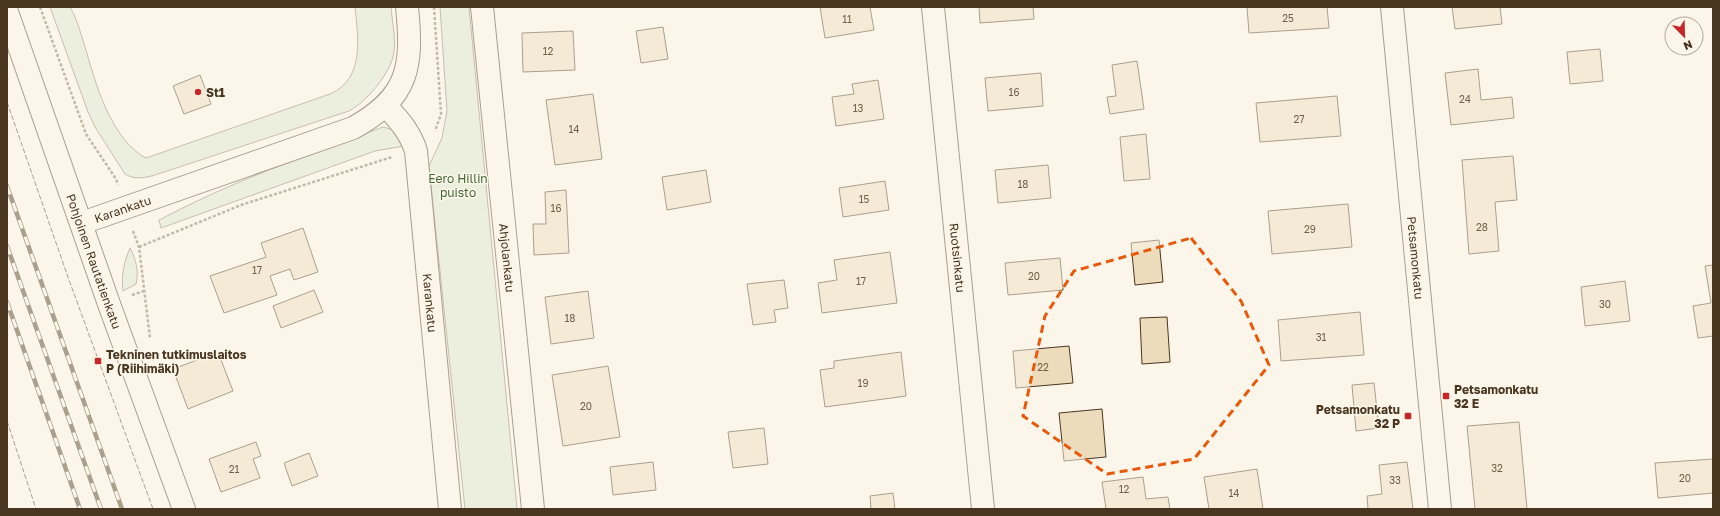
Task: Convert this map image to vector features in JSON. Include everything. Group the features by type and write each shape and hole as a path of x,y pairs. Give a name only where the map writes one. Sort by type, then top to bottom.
{"street":[{"name":"Karankatu","path":"82,223 353,128 369,118 386,106 396,94 407,70 409,32 407,7"},
{"name":"Ahjolankatu","path":"482,7 533,509"},
{"name":"Ruotsinkatu","path":"933,7 983,509"},
{"name":"Petsamonkatu","path":"1392,7 1440,509"},
{"name":"Pohjoinen Rautatienkatu","path":"7,12 184,509"},
{"name":"Karankatu","path":"386,106 402,123 412,137 416,151 450,509"}],"path":[{"path":"40,7 86,134 116,179 139,247 151,344"}],"highlighted area":[{"path":"1191,238 1241,301 1269,365 1194,459 1107,474 1023,416 1045,316 1074,271"}],"green space":[{"path":"50,7 70,7 79,27 97,86 113,123 129,145 146,158 330,94 341,87 349,78 354,68 357,56 358,44 355,7 391,7 394,51 390,64 376,88 356,107 349,111 155,175 136,178 125,174 95,127 88,112"},
{"name":"Eero Hillin puisto","path":"440,7 469,7 517,509 465,509 429,166 442,138 447,111"},
{"path":"383,127 398,131 410,145 375,151 161,228 159,220 214,193 297,159"},
{"path":"130,248 134,257 137,279 136,284 123,291 122,280 126,258"}],"building":[{"path":"820,7 870,7 874,30 825,38"},
{"path":"979,7 1033,7 1034,19 980,23"},
{"path":"1247,7 1327,7 1329,28 1249,33"},
{"path":"1452,7 1500,7 1502,24 1455,29"},
{"path":"663,27 668,59 641,63 636,31"},
{"path":"573,31 575,70 523,72 522,33"},
{"path":"1600,49 1603,81 1570,84 1567,52"},
{"path":"1137,61 1144,109 1110,114 1107,97 1116,96 1112,65"},
{"path":"1478,69 1481,100 1512,97 1514,118 1451,125 1445,73"},
{"path":"1041,73 1043,106 988,111 985,78"},
{"path":"200,75 211,104 184,114 173,86"},
{"path":"878,80 884,119 836,126 832,97 854,94 852,84"},
{"path":"593,94 602,159 555,165 546,100"},
{"path":"1337,96 1341,136 1260,142 1256,103"},
{"path":"1146,134 1150,179 1124,181 1120,137"},
{"path":"1513,156 1517,200 1495,202 1499,251 1469,254 1462,160"},
{"path":"1048,165 1051,198 998,203 995,170"},
{"path":"706,170 711,202 667,210 662,177"},
{"path":"885,181 889,210 843,217 839,188"},
{"path":"566,190 569,253 534,255 533,224 546,224 545,192"},
{"path":"1348,204 1352,247 1272,254 1268,211"},
{"path":"303,228 318,272 294,280 290,269 270,276 277,295 224,313 210,276 266,257 261,243"},
{"path":"1159,240 1163,282 1135,285 1131,243"},
{"path":"890,252 897,303 822,313 818,283 837,280 834,260"},
{"path":"1060,258 1063,290 1008,295 1005,263"},
{"path":"1713,265 1713,336 1698,338 1693,306 1711,303 1705,266"},
{"path":"784,280 788,308 774,310 776,322 753,325 747,284"},
{"path":"1625,281 1630,321 1585,326 1581,287"},
{"path":"314,290 323,312 281,328 273,306"},
{"path":"588,291 594,338 551,344 545,297"},
{"path":"1360,312 1364,355 1281,361 1278,320"},
{"path":"1167,317 1170,362 1142,364 1140,318"},
{"path":"1069,346 1073,383 1016,388 1013,351"},
{"path":"218,352 233,391 188,409 173,369"},
{"path":"901,352 906,396 825,407 820,370 834,368 834,361"},
{"path":"608,366 620,437 563,446 552,375"},
{"path":"1374,383 1379,428 1356,431 1352,385"},
{"path":"1102,409 1106,457 1064,461 1059,413"},
{"path":"1519,422 1527,509 1475,509 1467,426"},
{"path":"764,428 768,464 733,468 728,432"},
{"path":"256,442 261,456 253,459 260,478 221,492 209,459"},
{"path":"309,453 318,476 292,486 284,463"},
{"path":"1713,459 1713,493 1658,498 1655,463"},
{"path":"653,462 656,490 613,495 610,467"},
{"path":"1407,462 1413,509 1368,509 1367,496 1382,494 1379,465"},
{"path":"1257,469 1263,509 1209,509 1204,477"},
{"path":"1143,477 1146,499 1168,497 1170,509 1106,509 1102,482"},
{"path":"893,493 895,509 871,509 870,496"}],"railway":[{"path":"7,186 122,509"},
{"path":"7,246 101,509"},
{"path":"7,302 80,509"}],"fence":[{"path":"7,102 69,280 153,509"},
{"path":"7,421 36,509"}],"place":[{"name":"St1","path":"198,92"},
{"name":"Tekninen tutkimuslaitos P (Riihimäki)","path":"98,361"},
{"name":"Petsamonkatu 32 E","path":"1446,396"},
{"name":"Petsamonkatu 32 P","path":"1408,416"}]}
